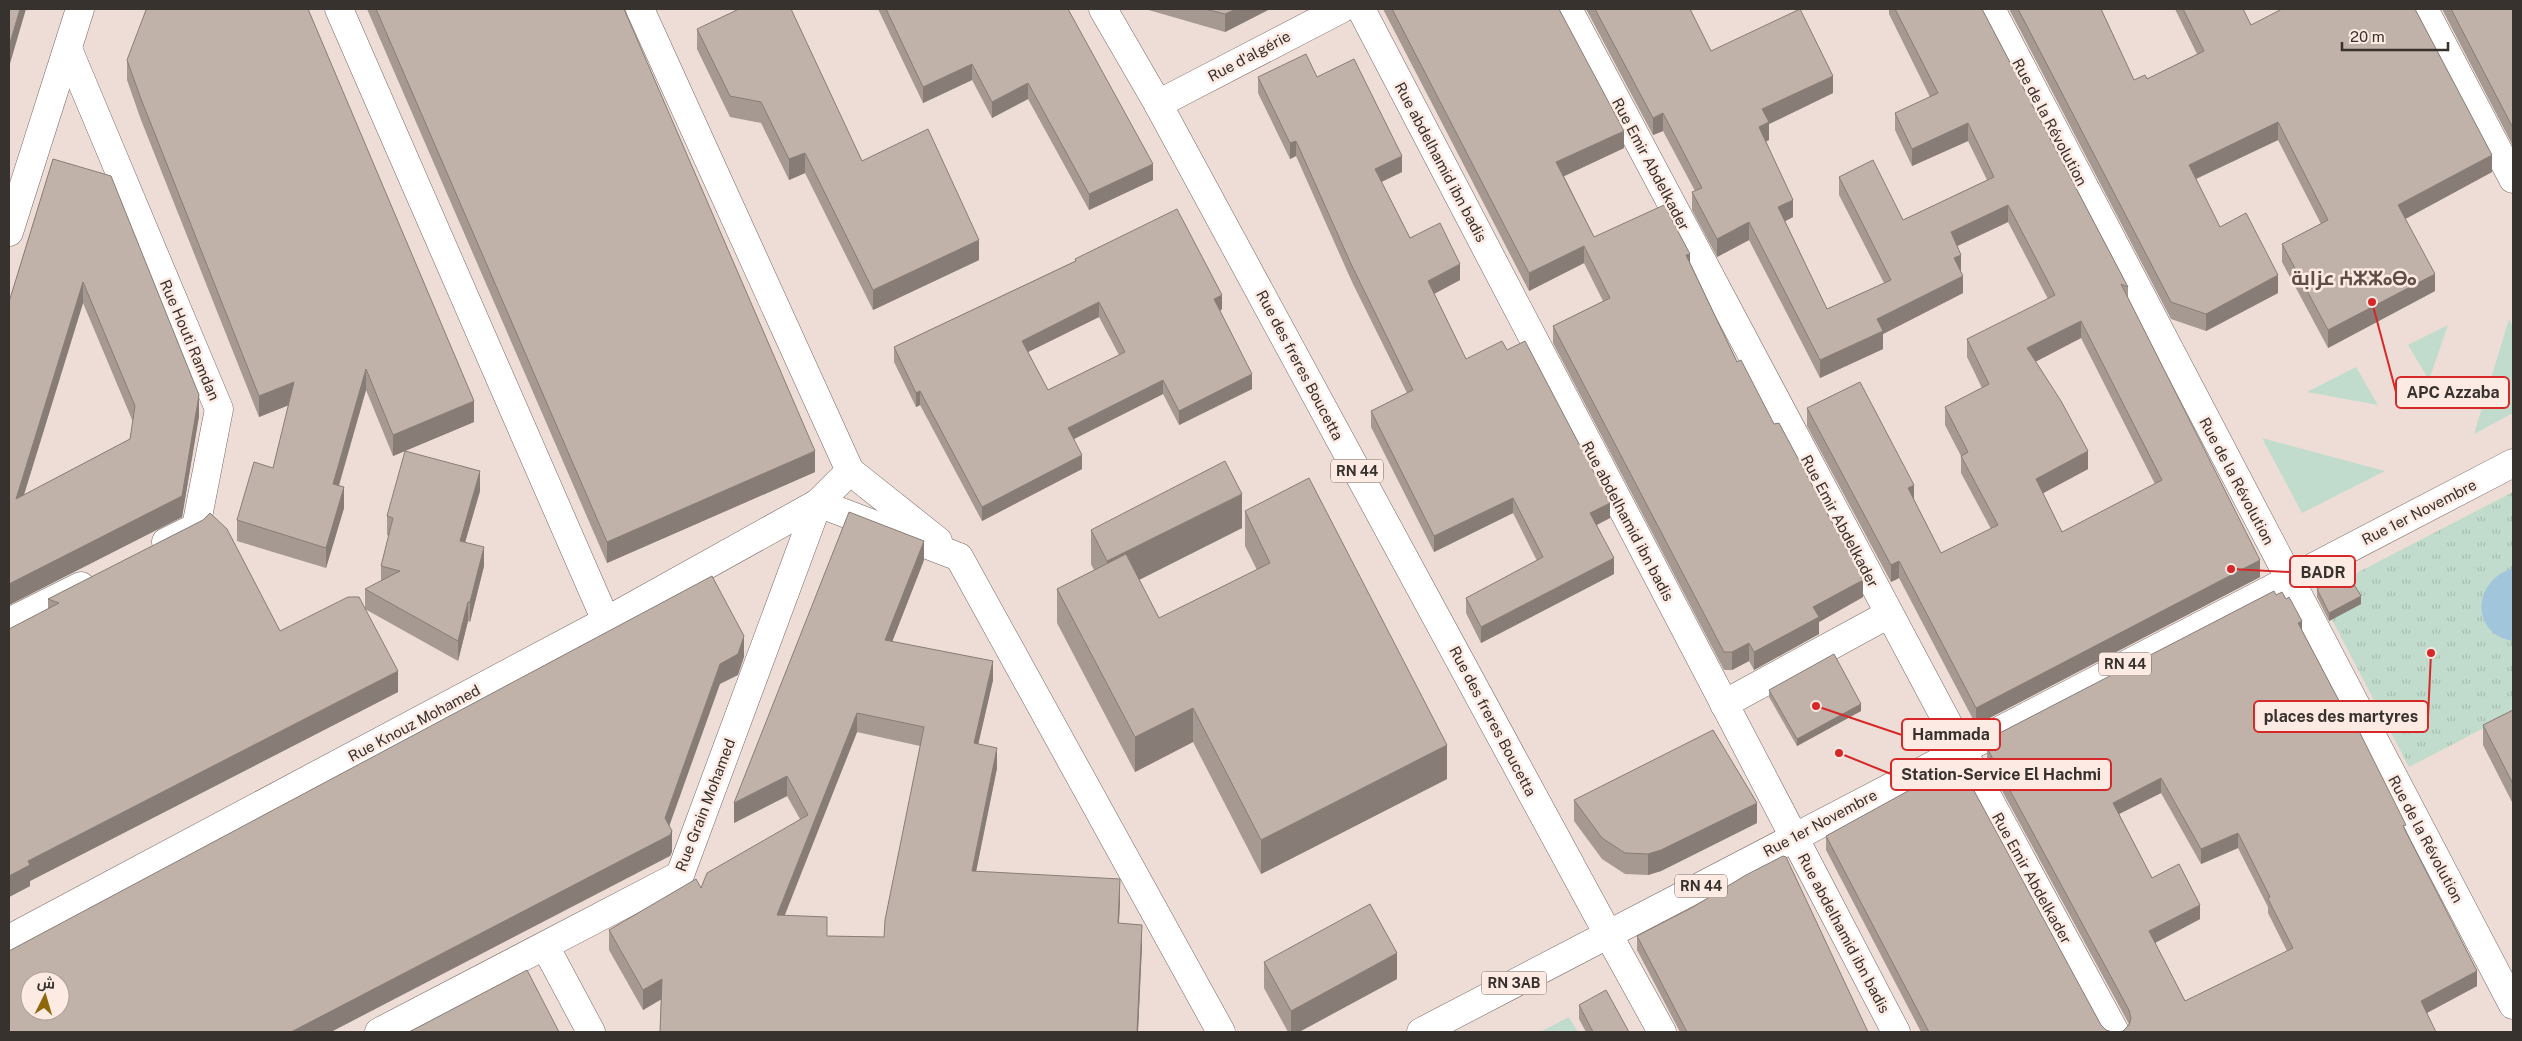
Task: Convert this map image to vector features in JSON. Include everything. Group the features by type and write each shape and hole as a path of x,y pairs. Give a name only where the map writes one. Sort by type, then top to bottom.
{"street":[{"path":"9,232 80,9"},
{"path":"339,9 606,621"},
{"path":"640,9 850,471 959,557 1221,1032"},
{"name":"Rue des freres Boucetta","path":"1103,9 1158,104 1662,1032"},
{"name":"Rue d'algérie","path":"1158,104 1341,9"},
{"name":"Rue abdelhamid ibn badis","path":"1361,9 1896,1032"},
{"name":"Rue Emir Abdelkader","path":"1568,9 1889,614 2115,1032"},
{"name":"Rue de la Révolution","path":"1991,9 2513,1006"},
{"path":"2424,9 2513,180"},
{"name":"Rue Houti Ramdan","path":"68,49 219,409 196,528 142,555"},
{"name":"Rue 1er Novembre","path":"1421,1032 2513,463"},
{"path":"850,471 818,503 959,557"},
{"name":"Rue Knouz Mohamed","path":"9,939 606,621 818,503"},
{"name":"Rue Grain Mohamed","path":"379,1032 680,875 818,503"},
{"path":"9,622 107,573"},
{"path":"1724,704 1889,614"},
{"path":"545,946 591,1032"}],"green space":[{"path":"2509,319 2513,328 2513,413 2474,434"},
{"path":"2448,325 2429,380 2408,345"},
{"path":"2356,367 2378,405 2307,392"},
{"path":"2262,438 2385,471 2302,513"},
{"path":"2513,492 2513,713 2409,767 2318,593"},
{"path":"1569,1017 1578,1032 1540,1032"}],"water":[{"path":"2513,568 2513,641 2499,637 2490,629 2484,619 2482,608 2483,596 2489,584 2499,575"}],"building":[{"path":"9,9 20,9 9,46"},
{"path":"308,9 474,401 393,435 366,369 333,484 344,487 326,548 237,520 254,462 273,468 294,382 259,396 141,99 127,60 146,10"},
{"path":"376,9 624,9 815,451 607,542"},
{"path":"739,9 791,9 862,161 928,129 979,240 873,290 805,153 789,159 761,102 730,96 697,29"},
{"path":"886,9 1068,9 1153,164 1089,194 1028,83 992,102 972,64 923,87"},
{"path":"1205,9 1236,9 1225,14"},
{"path":"1392,9 1559,9 1624,131 1556,162 1594,237 1664,205 1690,254 1686,255 1737,362 1741,360 1774,424 1779,423 1863,580 1813,607 1819,617 1754,652 1749,643 1732,652 1724,652 1553,326 1610,298 1584,246 1529,273"},
{"path":"1595,9 1690,9 1711,51 1800,9 1833,76 1762,109 1769,122 1759,127 1793,200 1778,207 1827,309 1891,280 1839,177 1873,160 1903,220 1994,177 1968,123 1912,149 1895,113 1938,93 1895,9 1982,9 2128,287 2121,284 2260,560 1976,708 1899,561 1891,565 1807,408 1860,382 1914,485 1908,488 1941,553 1998,525 1961,456 1968,452 1945,407 1989,384 1967,339 2055,295 2008,205 1951,232 1961,255 1954,258 1963,276 1877,319 1883,331 1820,360 1749,222 1717,239 1692,192 1702,188 1663,113 1653,118","holes":["2081,321 2162,480 2062,532 2036,479 2088,451 2061,401 2027,348"]},
{"path":"2018,9 2101,9 2134,80 2145,75 2147,79 2204,51 2183,9 2243,9 2251,25 2282,9 2415,9 2492,155 2398,205 2435,274 2328,330 2282,244 2328,220 2278,122 2189,165 2220,227 2246,213 2278,275 2206,314 2171,302"},
{"path":"2451,9 2513,9 2513,128"},
{"path":"1306,54 1317,77 1354,59 1402,156 1375,169 1410,238 1440,223 1460,264 1428,281 1466,359 1502,341 1507,350 1525,341 1610,503 1590,513 1614,558 1481,627 1466,598 1543,557 1513,498 1434,536 1371,411 1413,390 1352,266 1296,141 1290,143 1258,77"},
{"path":"53,159 111,176 199,395 182,496 9,584 9,302","holes":["83,282 135,406 130,439 16,499"]},
{"path":"1177,209 1222,295 1214,299 1252,374 1179,411 1163,380 1068,428 1082,455 982,507 920,391 916,393 894,347 1076,261 1075,259","holes":["1099,302 1125,352 1048,390 1022,341"]},
{"path":"405,451 480,471 460,541 484,547 458,641 365,589 400,571 381,566 393,518 387,516"},
{"path":"1225,461 1242,494 1107,561 1091,530"},
{"path":"1309,478 1447,745 1261,840 1193,708 1135,737 1057,589 1126,554 1159,618 1270,563 1245,511"},
{"path":"849,512 924,541 885,640 993,661 974,743 997,748 972,871 1120,879 1118,923 1142,925 1137,1032 660,1032 662,979 643,990 609,930 696,879 701,888 707,873 808,815 787,776 734,803","holes":["857,713 924,727 885,920 884,937 827,936 827,917 777,915"]},
{"path":"210,513 227,529 280,631 348,597 359,597 398,671 28,861 30,865 9,876 9,629 59,603 48,599 203,520"},
{"path":"2347,573 2361,596 2329,613 2317,589"},
{"path":"712,576 744,636 738,654 720,664 665,818 672,831 670,835 291,1032 9,1032 9,951"},
{"path":"2274,591 2276,595 2282,592 2286,599 2289,597 2302,621 2298,623 2356,733 2359,731 2406,825 2403,826 2477,971 2421,1001 2436,1032 2117,1032 2123,1031 2129,1025 2131,1018 2129,1010 1987,748 1994,744 1990,738","holes":["2161,778 2201,849 2238,833 2293,948 2185,1001 2149,931 2200,905 2179,864 2152,878 2113,803"]},
{"path":"1834,654 1861,704 1797,739 1769,690"},
{"path":"2513,710 2513,784 2483,725"},
{"path":"1713,730 1757,803 1661,850 1648,854 1625,853 1602,838 1574,800"},
{"path":"1959,763 2101,1025 2106,1030 2112,1032 1929,1032 1826,836"},
{"path":"1783,856 1786,857 1868,1032 1687,1032 1637,936"},
{"path":"1370,904 1397,953 1291,1011 1264,962"},
{"path":"527,970 559,1032 409,1032"},
{"path":"1606,990 1629,1032 1593,1032 1579,1005"}],"place":[{"name":"APC Azzaba","path":"2372,302"},
{"name":"BADR","path":"2231,569"},
{"name":"places des martyres","path":"2431,653"},
{"name":"Hammada","path":"1816,706"},
{"name":"Station-Service El Hachmi","path":"1839,753"}],"district":[{"name":"عزابة ⵄⵣⵣⴰⴱⴰ","path":"2354,278"}]}
